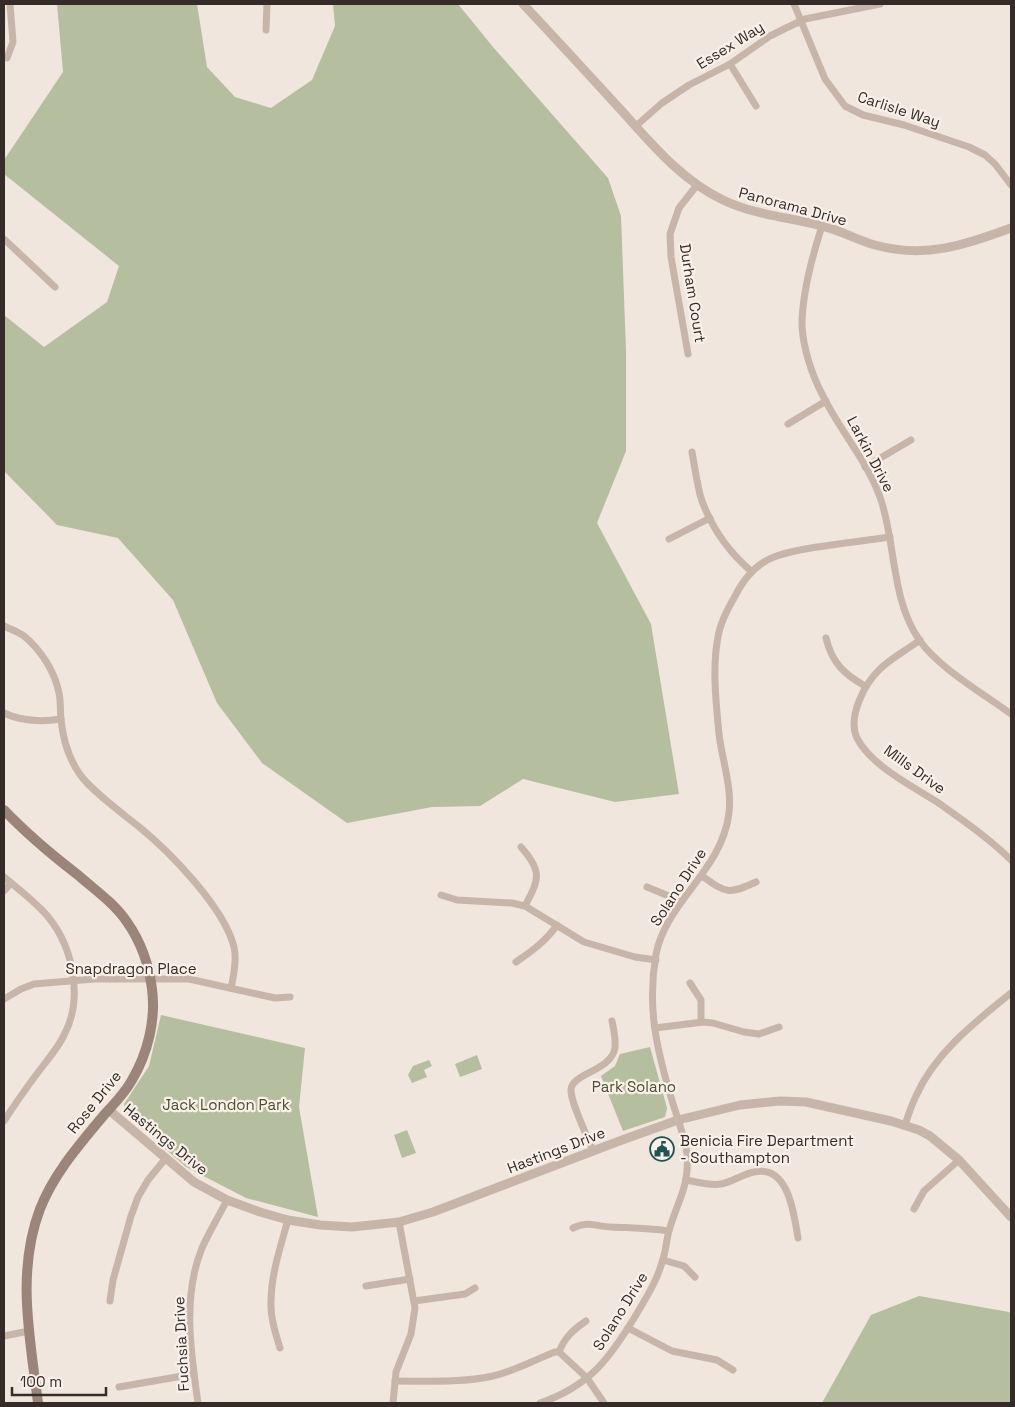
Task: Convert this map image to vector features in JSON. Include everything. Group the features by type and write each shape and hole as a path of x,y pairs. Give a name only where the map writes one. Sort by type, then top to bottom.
{"main road":[{"name":"Rose Drive","path":"4,810 36,841 115,907 127,922 138,941 151,978 153,1000 153,1014 148,1042 132,1080 61,1168 46,1194 40,1210 30,1246 26,1284 26,1307 38,1403"}],"street":[{"path":"8,58 13,42 10,4"},
{"path":"266,30 267,4"},
{"name":"Panorama Drive","path":"523,4 680,172 697,185 723,200 769,215 822,226 875,245 913,252 948,249 971,243 1011,228"},
{"name":"Carlisle Way","path":"794,4 825,78 845,106 863,115 904,125 969,147 985,155 995,164 1011,185"},
{"name":"Essex Way","path":"636,126 662,103 689,85 730,64 770,36 802,20 880,4"},
{"path":"730,64 756,106"},
{"name":"Durham Court","path":"688,354 671,257 670,234 679,208 697,185"},
{"name":"Larkin Drive","path":"822,226 808,279 802,325 804,344 812,368 826,401 877,488 890,537 897,582 910,621 920,640 942,663 1011,714"},
{"path":"4,239 55,287"},
{"path":"788,424 826,401"},
{"path":"865,467 911,440"},
{"path":"692,452 702,500 710,518 731,550 752,571"},
{"path":"669,539 710,518"},
{"name":"Solano Drive","path":"540,1403 573,1388 596,1371 610,1356 654,1285 663,1260 668,1231 684,1191 687,1155 660,1059 651,1006 652,982 661,938 681,901 702,876 715,856 727,827 729,788 721,750 716,680 718,638 726,613 740,585 752,571 774,557 823,546 890,537"},
{"path":"4,626 23,635 44,658 52,673 59,693 65,745 79,774 173,858 208,900 223,923 234,946 235,961 231,988"},
{"path":"826,638 830,652 837,664 849,677 865,686"},
{"name":"Mills Drive","path":"920,640 880,669 865,686 855,714 857,737 864,749 884,767 996,845 1011,860"},
{"path":"4,713 21,719 61,720"},
{"path":"521,847 530,857 537,872 537,880 525,906"},
{"path":"702,876 722,889 730,891 739,890 756,882"},
{"path":"4,877 48,916 55,926 63,941 74,980 73,1008 66,1033 4,1121"},
{"path":"4,891 11,883"},
{"path":"647,886 681,901"},
{"path":"441,895 457,900 512,903 525,906 584,942 635,957 656,960"},
{"path":"516,962 532,952 548,937 556,925"},
{"name":"Snapdragon Place","path":"4,999 34,984 74,980 151,978 189,979 275,998 290,996"},
{"path":"690,983 701,1000 701,1022"},
{"path":"905,1125 916,1096 936,1063 960,1036 1011,993"},
{"path":"593,1151 571,1097 571,1087 575,1082 602,1066 612,1056 615,1042 612,1021"},
{"path":"655,1028 713,1022 744,1032 759,1034 779,1027"},
{"name":"Hastings Drive","path":"109,1110 194,1182 226,1200 288,1220 352,1227 399,1222 441,1209 678,1120 740,1105 780,1101 806,1102 905,1125 930,1136 959,1160 1011,1217"},
{"path":"110,1301 113,1280 138,1196 166,1158"},
{"path":"914,1209 924,1191 959,1160"},
{"path":"686,1180 721,1184 753,1172 767,1172 773,1175 779,1180 790,1198 798,1238"},
{"name":"Fuchsia Drive","path":"198,1403 194,1374 190,1304 192,1287 202,1249 226,1200"},
{"path":"280,1348 271,1309 272,1290 279,1252 288,1220"},
{"path":"393,1403 397,1366 415,1320 414,1301 399,1222"},
{"path":"573,1228 588,1223 609,1227 646,1227 668,1231"},
{"path":"663,1260 684,1266 694,1277"},
{"path":"366,1286 410,1279"},
{"path":"414,1301 465,1294 475,1288"},
{"path":"559,1352 563,1341 570,1332 586,1321"},
{"path":"628,1328 672,1350 717,1360 733,1370"},
{"path":"4,1336 29,1331"},
{"path":"395,1381 446,1381 494,1376 559,1352"},
{"path":"559,1352 587,1378 604,1403"},
{"path":"119,1387 194,1374"}],"green space":[{"path":"57,4 197,4 207,67 235,97 271,108 312,80 335,26 333,4 458,4 493,47 608,178 621,216 626,351 626,451 597,523 651,624 679,794 615,802 523,779 480,806 432,807 347,823 262,763 217,703 173,600 118,538 57,525 4,471 4,315 44,347 107,302 119,266 4,174 4,160 63,72"},
{"name":"Jack London Park","path":"161,1015 305,1048 299,1107 318,1217 246,1198 186,1167 126,1114 124,1104 149,1066"},
{"name":"Park Solano","path":"650,1047 667,1108 665,1117 623,1131 601,1076 615,1066 620,1054"},
{"path":"477,1055 482,1069 460,1077 455,1064"},
{"path":"429,1060 432,1066 424,1070 427,1077 412,1083 408,1075 413,1066"},
{"path":"407,1130 416,1153 402,1158 394,1135"},
{"path":"919,1296 1009,1312 1011,1315 1011,1403 822,1403 871,1315"}],"place":[{"name":"Benicia Fire Department - Southampton","path":"662,1149"}]}
